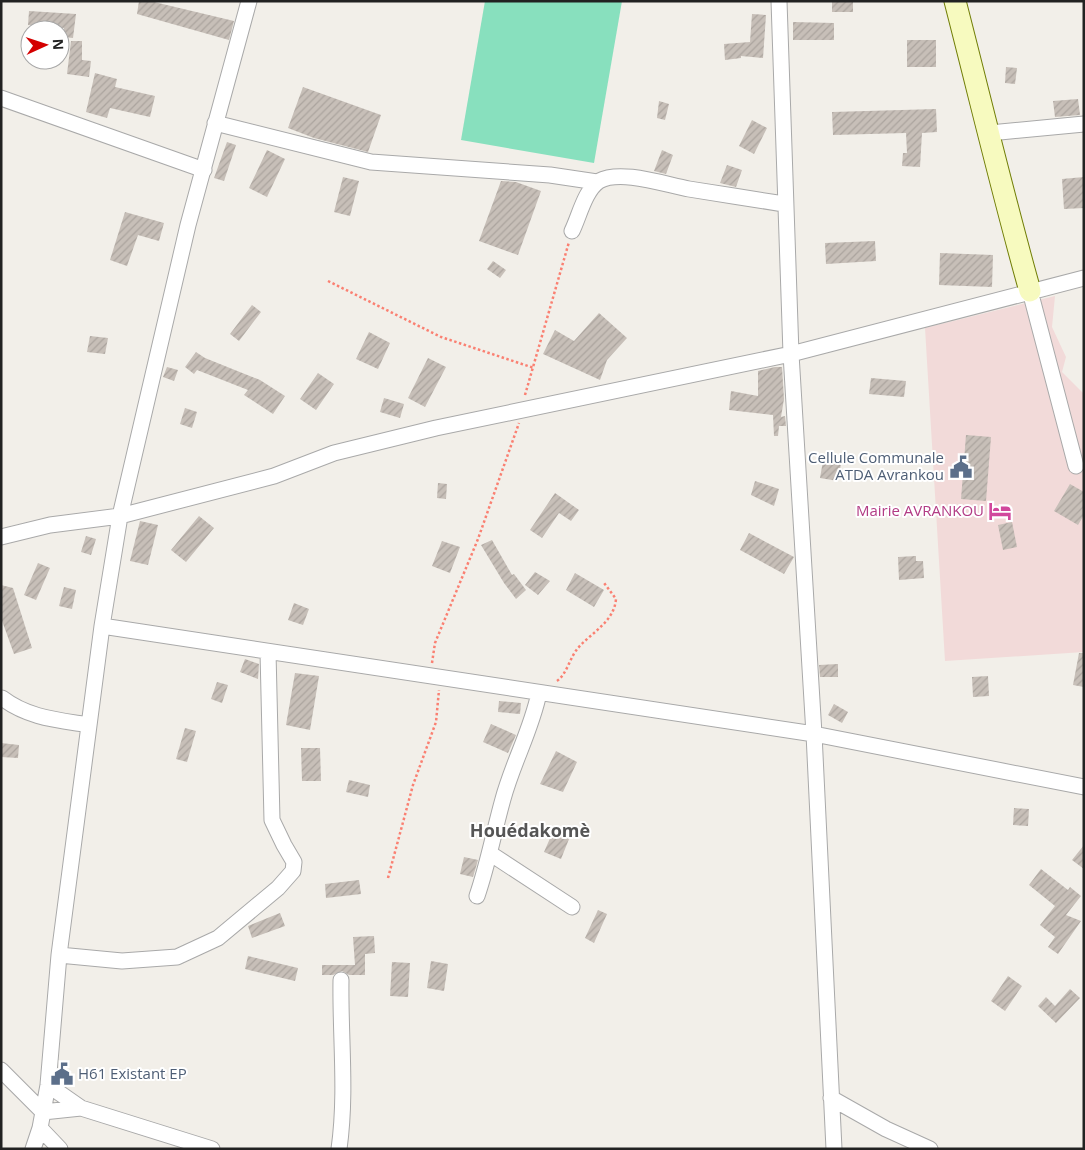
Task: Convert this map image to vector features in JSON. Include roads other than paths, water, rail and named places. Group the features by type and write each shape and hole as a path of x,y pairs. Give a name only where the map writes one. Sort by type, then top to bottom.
{"street":[{"path":"34,1149 48,1085 59,954 102,626 120,516 186,234 249,1"},
{"path":"779,1 784,204 791,354 814,734 834,1149"},
{"path":"955,1 990,134 995,165 1076,466"},
{"path":"1,98 204,170"},
{"path":"215,123 371,162 550,175 597,182 618,177 649,180 686,189 784,204"},
{"path":"990,134 1084,124"},
{"path":"572,231 588,196 597,182"},
{"path":"1,538 50,525 120,516 274,476 334,453 436,428 791,354 1084,278"},
{"path":"102,626 814,734 1084,787"},
{"path":"59,954 122,961 177,957 218,938 278,888 293,871 294,862 272,820 268,652"},
{"path":"477,896 491,854 503,798 533,720 539,693"},
{"path":"2,698 16,708 38,717 89,725"},
{"path":"491,854 572,907"},
{"path":"339,1149 344,1097 339,1004 341,980"},
{"path":"1,1070 43,1112"},
{"path":"48,1085 81,1108 212,1149"},
{"path":"831,1098 880,1126 930,1149"},
{"path":"43,1112 81,1108"},
{"path":"40,1128 60,1149"}],"place":[{"name":"Cellule Communale ATDA Avrankou","path":"961,467"},
{"name":"Mairie AVRANKOU","path":"1000,511"},
{"name":"H61 Existant EP","path":"62,1074"}],"district":[{"name":"Houédakomè","path":"530,831"}]}
